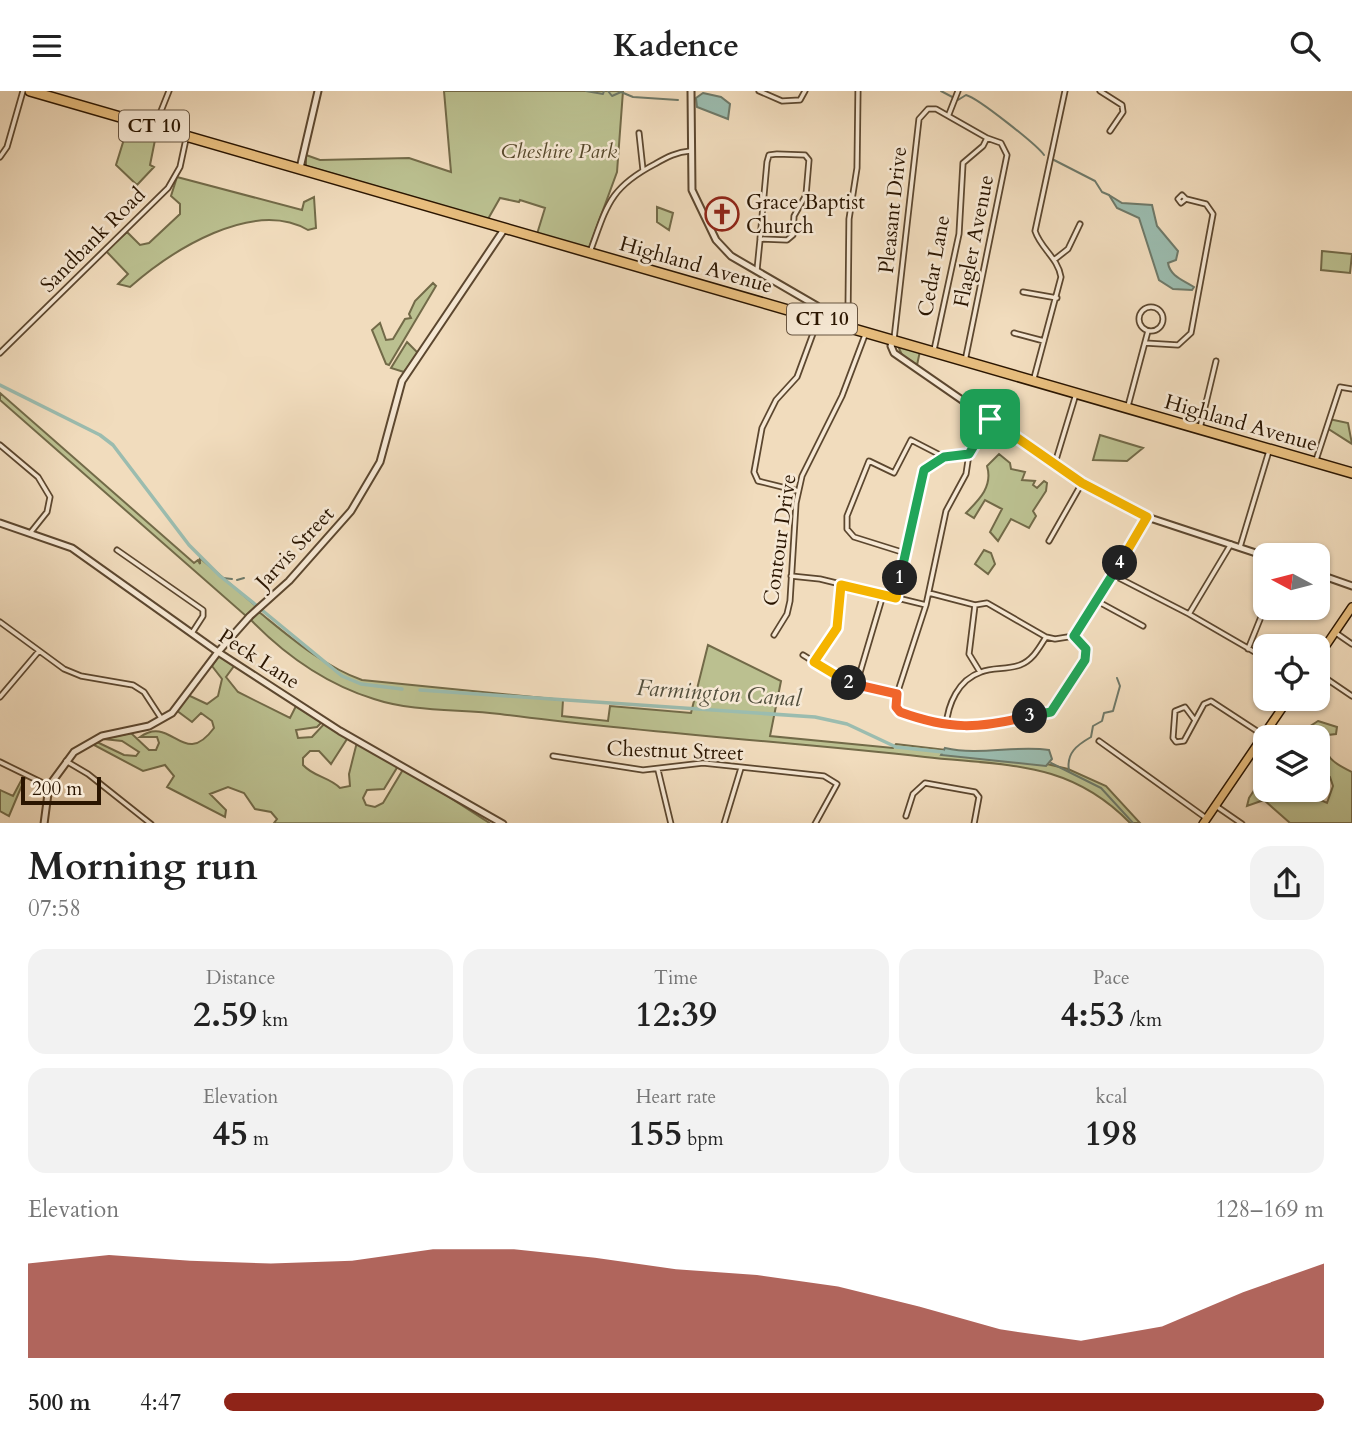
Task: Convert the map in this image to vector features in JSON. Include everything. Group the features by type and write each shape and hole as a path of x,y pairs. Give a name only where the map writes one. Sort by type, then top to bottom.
{"highway":[{"name":"Highland Avenue","path":"30,91 1352,473"}],"main road":[{"path":"1330,639 1352,607"},
{"path":"1205,821 1253,750"}],"street":[{"path":"0,157 7,147 23,91"},
{"path":"155,126 169,91"},
{"path":"300,168 318,91"},
{"path":"691,91 692,190 701,212 722,248 757,272 817,306 818,318 797,377 776,400 762,428 755,459 754,472 758,481 798,491"},
{"path":"759,91 791,103 800,100 804,91"},
{"path":"844,326 848,313 849,219 857,168 858,91"},
{"path":"1034,381 1061,277 1055,260 1039,242 1035,231 1065,91"},
{"path":"1100,91 1122,105 1123,112 1110,131"},
{"path":"957,93 949,114 987,138"},
{"name":"Pleasant Drive","path":"893,340 919,119 928,109 949,114"},
{"path":"639,134 643,170"},
{"name":"Sandbank Road","path":"0,353 168,188 180,167 187,135"},
{"name":"Cedar Lane","path":"934,352 959,235 963,163 983,146 987,138"},
{"name":"Flagler Avenue","path":"965,361 1007,155 1001,143 987,138"},
{"path":"590,252 613,194 643,170 672,155 693,151"},
{"path":"757,272 760,239 769,156 805,155 809,160 806,195 794,216 793,235 787,240 760,239"},
{"path":"1145,342 1178,345 1191,333 1213,214 1206,204 1186,199"},
{"path":"1055,260 1068,249 1080,224"},
{"name":"Jarvis Street","path":"163,720 172,713 218,652 250,616 321,547 368,487 390,433 402,381 505,228"},
{"path":"1023,292 1056,298"},
{"path":"1145,306 1159,309 1164,318 1161,327 1148,331 1140,321 1145,306"},
{"path":"1128,408 1148,331"},
{"name":"Contour Drive","path":"774,635 787,614 798,491 815,445 842,396 866,333"},
{"path":"1014,333 1044,341"},
{"path":"893,340 898,354 1082,483 1147,517 1253,552"},
{"path":"1200,430 1216,361"},
{"path":"1315,464 1328,417 1340,387 1352,389"},
{"path":"1055,463 1076,394"},
{"path":"990,419 969,454 966,474 944,519 926,605 897,694 896,707 900,712 946,726 979,727 1051,712 1087,654 1074,636"},
{"path":"905,552 854,537 847,529 847,516 869,461 894,473 911,440 944,457"},
{"path":"0,445 38,477 50,497 47,512 31,532"},
{"path":"1240,547 1269,451"},
{"path":"896,598 920,478 929,464 944,457 969,454"},
{"path":"1049,541 1082,483"},
{"path":"929,593 975,605 987,603 1046,637 1055,639 1074,636 1147,517"},
{"name":"Peck Lane","path":"0,523 72,548 218,652 340,731 501,823"},
{"path":"1189,614 1231,544"},
{"path":"117,550 203,610 192,633"},
{"path":"1113,575 1189,614 1253,652"},
{"path":"791,576 926,605"},
{"path":"1330,578 1352,586"},
{"path":"814,662 837,628 841,585"},
{"path":"856,685 883,595"},
{"path":"1097,601 1143,626"},
{"path":"975,605 970,654 980,672"},
{"path":"1248,649 1260,620"},
{"path":"0,622 64,669 81,676 133,685 144,692 163,720 90,741 66,761 49,786 44,823"},
{"path":"1335,632 1352,644"},
{"path":"946,726 948,710 958,690 980,672 1009,668 1027,661 1046,637"},
{"path":"0,697 39,651"},
{"path":"803,655 856,685 897,694"},
{"path":"1330,681 1352,696"},
{"path":"1195,719 1185,707 1175,711 1173,738 1176,742 1184,741 1205,704 1211,701 1253,728"},
{"path":"1100,741 1205,821"},
{"name":"Chestnut Street","path":"553,756 658,770 703,763 824,776 838,784 816,823"},
{"path":"66,761 107,788 150,823"},
{"path":"0,762 49,786"},
{"path":"724,823 741,768"},
{"path":"658,770 671,823"},
{"path":"906,816 913,794 925,783 975,792 979,797 974,823"},
{"path":"1216,806 1241,823"}],"green space":[{"name":"Cheshire Park","path":"444,91 623,91 617,172 589,248 537,234 545,208 520,200 500,198 488,219 306,166 306,155 320,160 409,158 451,172"},
{"path":"129,123 157,130 150,165 154,167 137,185 116,165"},
{"path":"177,177 302,210 304,202 314,197 316,228 308,230 286,222 263,220 238,224 214,233 167,258 130,287 118,284 128,274 106,251 127,232 140,245 149,243 180,214 180,204 171,196"},
{"path":"657,207 673,213 669,230 657,222"},
{"path":"1322,251 1352,254 1350,273 1321,270"},
{"path":"433,283 436,286 389,365 386,364 372,330 380,323 386,340 393,339 405,319 411,318 409,314 415,301"},
{"path":"407,342 418,353 404,372 391,368"},
{"path":"898,346 920,351 917,365 902,355"},
{"path":"0,393 194,563 198,560 200,564 200,558 256,606 246,616 0,400"},
{"path":"1329,419 1348,423 1352,444 1327,428"},
{"path":"1100,435 1143,448 1127,461 1093,460"},
{"path":"999,454 1010,463 1011,469 1025,472 1022,480 1035,481 1033,485 1037,488 1044,481 1047,483 1046,491 1033,511 1036,516 1029,528 1011,519 998,541 990,532 1002,509 985,500 974,518 966,513 984,492 988,480 987,466"},
{"path":"984,550 991,553 995,564 988,574 975,564"},
{"path":"259,612 320,659 362,680 563,700 562,716 608,721 610,706 691,713 708,645 781,681 770,736 893,748 896,744 1030,760 1068,769 1106,786 1140,823 1130,823 1107,802 1084,787 1060,777 1009,765 389,703 339,685 293,657 251,620"},
{"path":"219,656 234,666 226,677 238,692 290,718 296,706 322,722 317,727 296,730 298,738 312,737 325,723 347,739 331,764 319,751 310,751 303,758 303,765 340,788 350,786 349,774 357,742 398,766 384,789 367,790 363,798 366,805 375,807 383,803 404,768 489,823 274,823 277,819 271,812 255,809 244,793 228,787 210,794 226,810 225,817 167,787 174,776 165,765 143,771 94,745 97,742 124,755 136,756 139,752 122,741 103,739 131,733 149,750 156,750 159,743 157,737 140,737 151,732 161,732 185,743 194,744 203,740 214,728 212,721 201,713 192,722 176,710 188,695 207,704 218,696 222,679 212,666"},
{"path":"1318,721 1337,727 1336,734 1330,735 1330,725 1312,725"},
{"path":"1330,757 1352,772 1352,823 1290,823 1266,802 1327,803 1330,802 1333,786"},
{"path":"23,777 25,778 9,816 0,811 0,790 13,796"},
{"path":"1253,792 1253,802 1258,802 1247,806"}],"shaded area":[{"path":"703,93 721,97 730,104 728,119 697,107 696,98"},
{"path":"1109,195 1122,203 1152,205 1157,226 1178,251 1176,260 1168,263 1169,267 1178,277 1194,287 1192,290 1173,289 1159,280 1139,218 1117,208"},
{"path":"945,748 971,751 1049,750 1052,759 1046,766 941,755"}],"waterway":[{"path":"586,91 603,94 604,91"},
{"path":"608,91 612,96 621,92 633,97 678,100"},
{"path":"941,91 958,100 966,95 973,98 1007,122 1044,155"},
{"path":"1054,160 1095,181 1102,192 1109,195"},
{"name":"Farmington Canal","path":"0,385 100,435 113,445 189,545 220,576 256,605"},
{"name":"Farmington Canal","path":"223,578 232,579"},
{"path":"237,580 244,578"},
{"name":"Farmington Canal","path":"263,611 342,676 361,684 402,689"},
{"path":"1069,771 1071,754 1091,737 1093,726 1102,721 1104,713 1113,711 1120,686 1117,678"},
{"name":"Farmington Canal","path":"420,690 815,717 847,724 896,747 943,752"},
{"path":"1051,763 1101,788 1133,823"}],"place":[{"name":"Grace Baptist Church","path":"722,214"}],"route":[{"path":"990,419 1082,483 1147,517 1074,636 1086,649 1087,654 1051,712 1047,715 979,727 946,726 900,712 896,707 897,694 848,683 814,662 837,628 841,585 896,598 920,478 924,470 929,464 944,457 969,454 990,419"}]}
